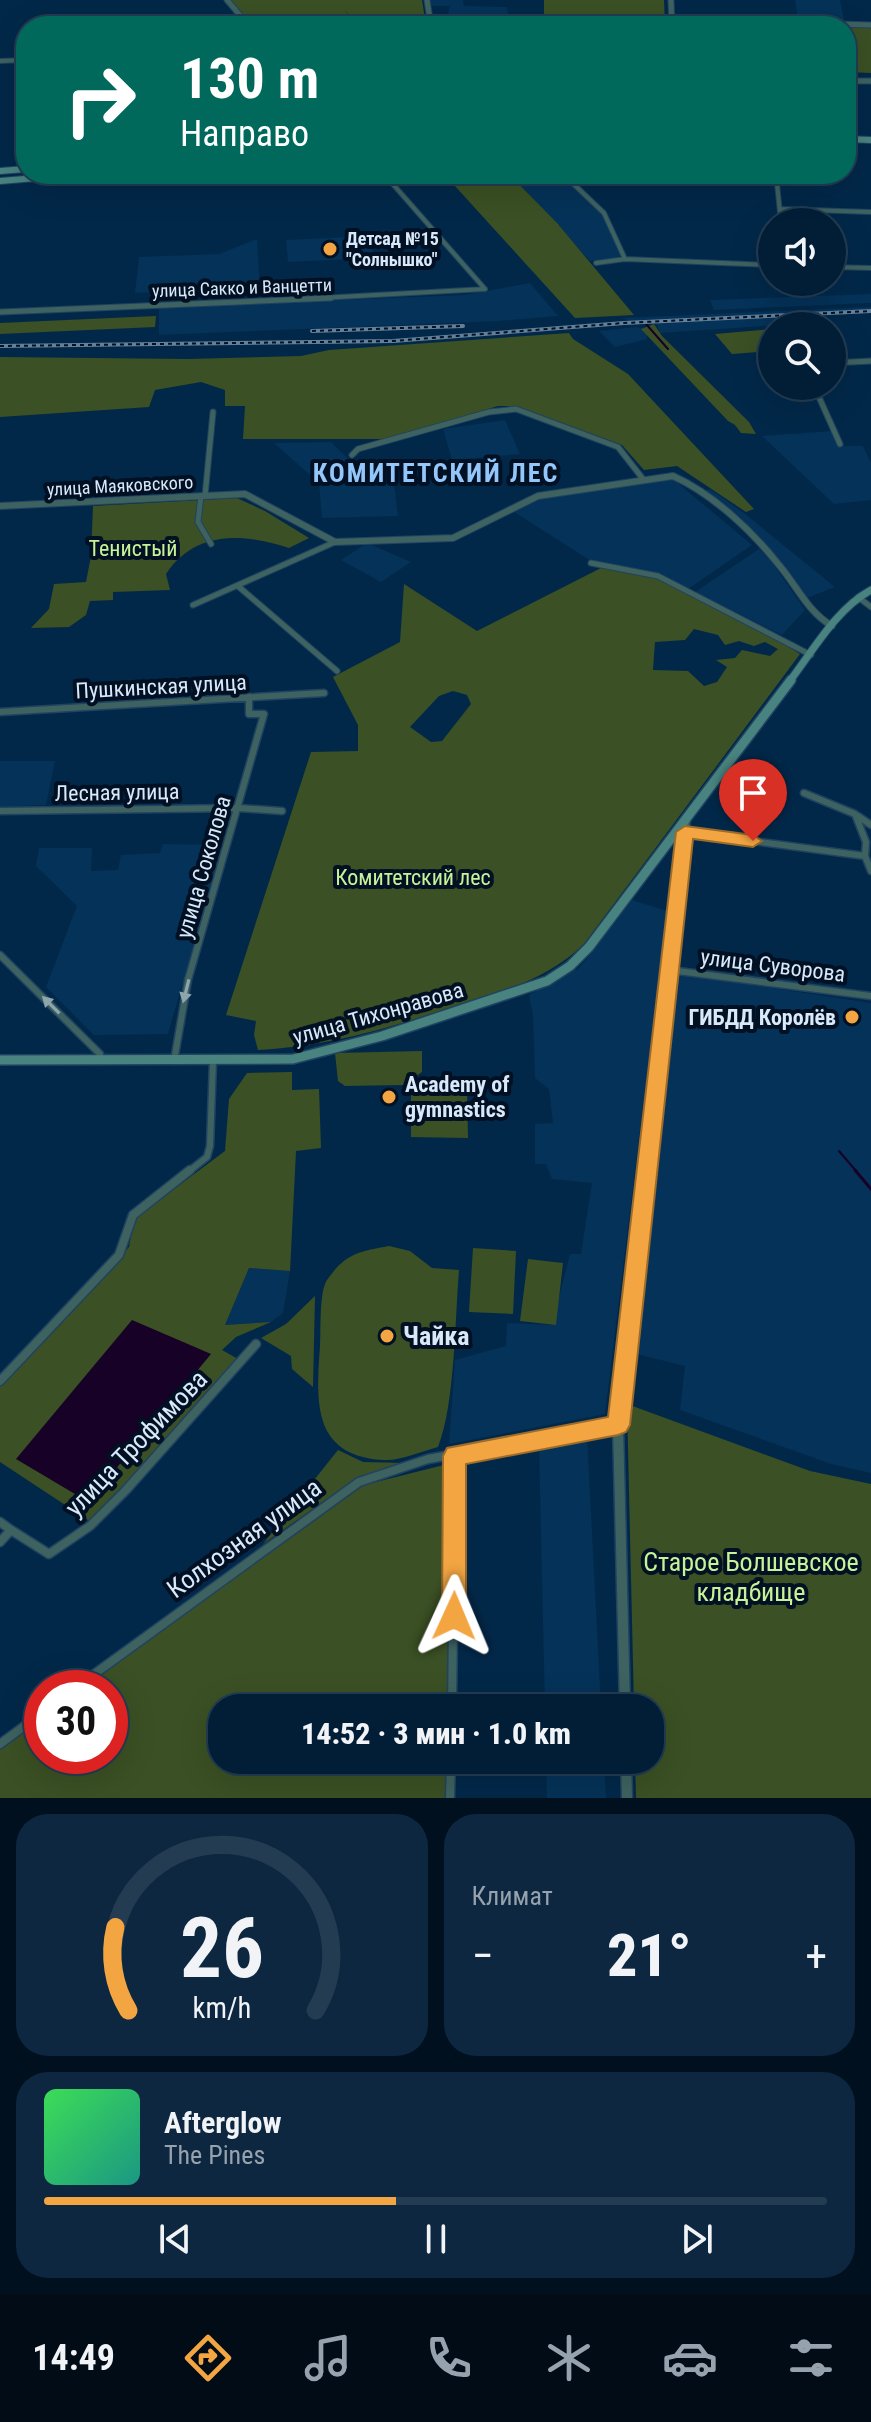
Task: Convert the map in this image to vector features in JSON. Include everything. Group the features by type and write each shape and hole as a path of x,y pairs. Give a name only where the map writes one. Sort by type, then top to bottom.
{"main road":[{"name":"улица Тихонравова","path":"0,1060 293,1059 332,1052 528,989 556,976 575,963 589,947 832,626 858,597 871,590"}],"street":[{"path":"227,0 241,16"},
{"name":"улица Сакко и Ванцетти","path":"0,312 485,289 393,184"},
{"path":"573,184 604,213 625,259"},
{"path":"777,184 780,208"},
{"path":"846,211 871,212"},
{"path":"596,263 625,259 758,264"},
{"path":"846,267 871,268"},
{"path":"846,362 871,361"},
{"path":"820,400 840,444"},
{"path":"352,455 362,448 413,433 489,412 516,409 618,447 643,479"},
{"path":"211,544 196,524 196,511 203,496 213,412"},
{"path":"193,605 335,542 453,538 538,496 670,475 682,479 769,553 815,615 832,626"},
{"name":"улица Маяковского","path":"0,506 242,494 335,542"},
{"path":"591,563 658,576 811,655"},
{"path":"239,587 337,671"},
{"path":"858,597 871,607"},
{"name":"Пушкинская улица","path":"0,712 324,693"},
{"name":"улица Соколова","path":"174,1061 188,980 264,714 249,714 249,697"},
{"path":"804,793 855,814 871,825"},
{"name":"Лесная улица","path":"0,811 239,808 282,811"},
{"path":"855,814 866,842 865,856 871,871"},
{"path":"625,1694 618,1425 686,818"},
{"path":"685,832 865,856"},
{"path":"663,848 675,843 683,849"},
{"path":"0,955 100,1054 100,1061"},
{"name":"улица Суворова","path":"670,970 871,996"},
{"path":"0,1381 119,1255 124,1248 127,1223 133,1215 207,1157 212,1120 209,1086 213,1061"},
{"name":"улица Трофимова","path":"11,1530 49,1554 90,1526 149,1466 256,1344"},
{"name":"Колхозная улица","path":"100,1670 359,1482 428,1459 618,1425"},
{"path":"452,1694 455,1456"},
{"path":"0,1522 11,1530 0,1542"},
{"path":"0,1744 24,1726"},
{"path":"450,1798 451,1774"},
{"path":"626,1774 627,1798"}],"shaded area":[{"path":"430,0 463,0 464,6 507,7 508,14 513,16 448,16 450,6 430,6"},
{"path":"795,0 840,0 843,16 798,16"},
{"path":"519,184 573,184 601,210 624,258 590,261"},
{"name":"Детсад №15 \"Солнышко\"","path":"370,236 374,258 288,262 286,240"},
{"path":"257,239 260,289 135,293 139,257 219,254"},
{"path":"530,283 558,316 159,335 159,307 465,295"},
{"path":"871,294 871,303 714,310 710,300 846,296"},
{"path":"871,307 871,313 758,312 758,326 660,333 656,323 624,325 630,321 622,318"},
{"path":"637,327 646,330 647,339 615,347 599,331"},
{"path":"505,420 520,454 452,460 443,429"},
{"path":"831,431 842,446 863,446 871,463 871,500 834,504 762,436"},
{"path":"331,442 365,475 393,476 398,516 322,518 319,483 274,443"},
{"path":"673,479 752,545 688,589 659,574 591,561 511,510 549,494"},
{"path":"710,489 835,587 807,598 772,552 702,491"},
{"path":"367,543 411,562 381,582 341,560"},
{"path":"759,549 805,610 782,635 695,592"},
{"path":"0,761 55,761 46,805 0,807"},
{"path":"163,844 222,845 168,1034 94,1035 46,987 77,906 36,866 39,848 92,848 91,871 118,870 121,855 160,853"},
{"path":"632,900 667,911 605,1414 449,1444 455,1360 506,1346 507,1323 552,1325 570,1254 581,1254 592,1183 552,1179 546,1164 535,1164 535,1124 553,1123 549,1089 535,1078 533,1015 529,995 580,967"},
{"path":"674,973 871,1003 871,1473 831,1464 680,1410 685,1366 633,1353 659,1165"},
{"path":"249,1268 290,1271 283,1313 271,1322 225,1325"},
{"path":"132,1320 211,1354 109,1477 75,1494 16,1459"},
{"path":"587,1435 600,1694 545,1694 539,1445"},
{"path":"546,1774 605,1774 606,1798 547,1798"}],"green space":[{"path":"230,0 422,0 424,16 350,16 344,10 350,16 244,16"},
{"path":"544,0 664,0 665,16 544,16"},
{"path":"856,27 871,27 871,73 856,72"},
{"path":"453,184 519,184 557,223 634,315 575,318"},
{"path":"156,316 155,327 0,334 0,323"},
{"path":"654,324 662,336 749,422 756,434 741,433 641,329"},
{"path":"758,330 758,352 732,354 715,334"},
{"name":"Комитетский лес","path":"569,333 573,339 628,374 754,509 746,512 677,466 644,470 622,445 516,406 498,406 388,439 243,439 245,406 225,406 225,390 201,382 155,390 149,407 0,417 0,357 187,359 301,356 329,350"},
{"name":"Тенистый","path":"237,498 309,538 289,548 238,538 206,542 191,549 166,574 170,590 113,592 113,600 90,601 86,615 69,627 31,628 49,609 54,584 86,582 91,556 93,506"},
{"name":"Комитетский лес","path":"601,568 655,578 772,636 800,654 584,944 554,968 485,997 400,1024 331,1041 258,1050 254,1035 256,1021 226,1015 311,752 358,751 358,725 333,677 400,642 404,584 477,631","holes":["694,629 718,635 725,645 739,641 754,646 765,642 778,649 770,656 742,650 735,658 716,660 727,667 717,682 704,686 688,671 653,670 655,642 685,640","453,691 467,695 471,704 442,741 431,742 410,727 439,696"]},
{"path":"422,1051 422,1072 403,1085 345,1086 338,1081 335,1053"},
{"path":"292,1072 292,1090 319,1089 321,1148 296,1151 290,1271 249,1268 225,1325 271,1322 236,1337 222,1350 238,1359 91,1522 0,1462 0,1383 129,1247 134,1219 225,1151 229,1099 247,1073"},
{"path":"458,1077 459,1088 467,1088 468,1138 411,1137 411,1092 429,1078"},
{"name":"Чайка","path":"389,1246 410,1251 432,1268 459,1270 451,1385 438,1447 384,1460 360,1456 343,1448 331,1437 324,1422 318,1387 324,1285 347,1259"},
{"path":"473,1248 516,1251 513,1314 469,1312"},
{"path":"528,1259 563,1263 556,1325 520,1321"},
{"path":"315,1296 313,1387 292,1369 291,1356 261,1338 286,1324"},
{"name":"Старое Болшевское кладбище","path":"627,1404 810,1471 871,1484 871,1798 636,1798 635,1774 664,1774 664,1694 634,1694"},
{"path":"338,1450 363,1462 404,1463 355,1479 263,1544"},
{"path":"452,1463 449,1694 208,1694 208,1774 448,1774 447,1798 0,1798 0,1748 24,1730 24,1774 128,1774 128,1670 107,1670 364,1485"}],"waterway":[{"path":"646,324 668,349"},
{"path":"839,1151 857,1172"},
{"path":"855,1170 871,1189"}],"railway":[{"path":"0,346 393,341 624,323 871,311"},
{"path":"312,331 463,326"}],"place":[{"name":"Детсад №15 \"Солнышко\"","path":"330,249"},
{"name":"ГИБДД Королёв","path":"852,1017"},
{"name":"Academy of gymnastics","path":"389,1097"},
{"name":"Чайка","path":"387,1336"}],"district":[{"name":"КОМИТЕТСКИЙ ЛЕС","path":"436,473"}],"route":[{"path":"454,1616 455,1456 618,1425 685,832 753,841"}]}
